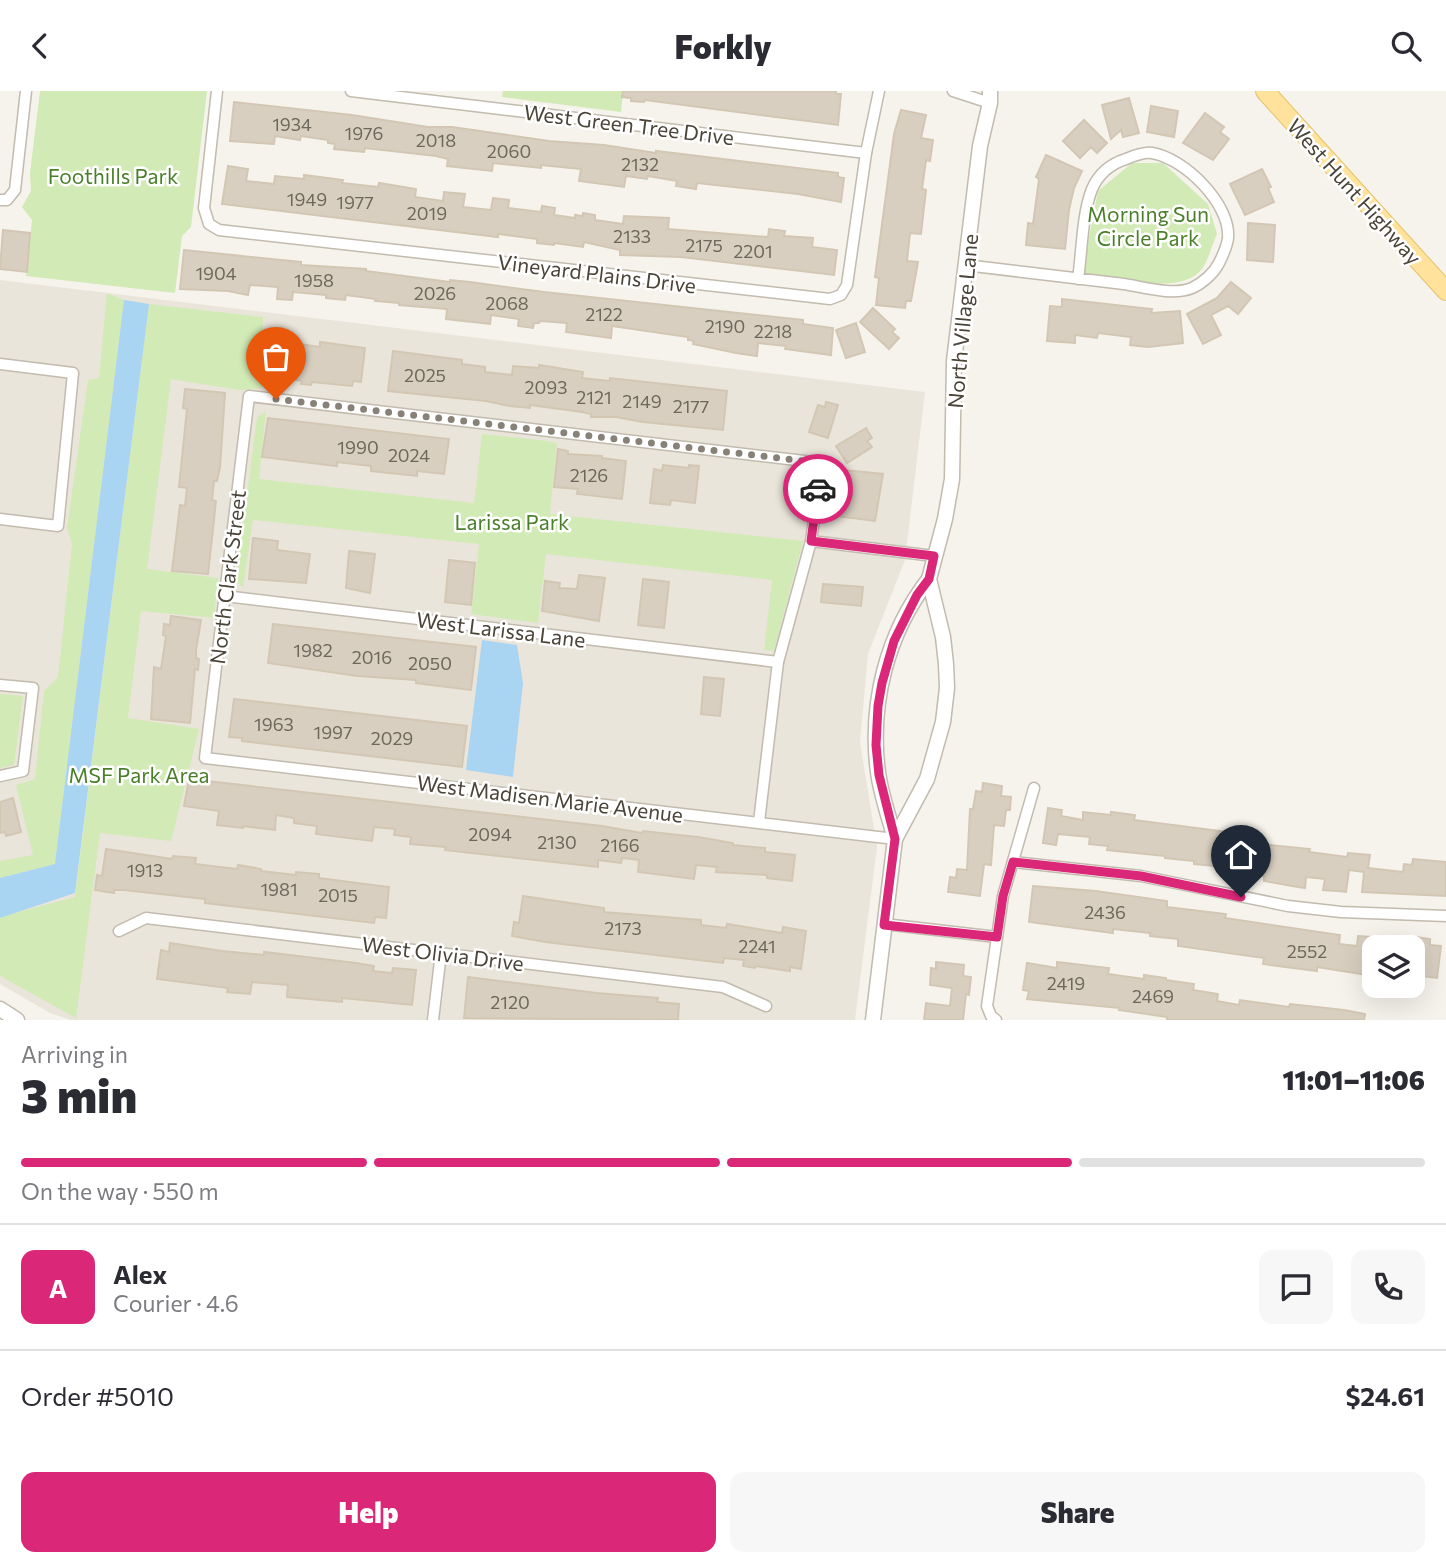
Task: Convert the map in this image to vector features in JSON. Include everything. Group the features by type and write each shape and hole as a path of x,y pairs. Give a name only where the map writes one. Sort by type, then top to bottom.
{"main road":[{"name":"West Hunt Highway","path":"1265,91 1446,291"}],"street":[{"path":"4,200 15,190 26,91"},
{"name":"Vineyard Plains Drive","path":"217,91 204,208 209,224 219,230 830,299 841,295 848,285 866,153 879,91"},
{"name":"West Green Tree Drive","path":"351,91 866,153"},
{"path":"953,91 990,97 1002,91"},
{"name":"North Village Lane","path":"895,839 879,775 876,745 878,706 894,641 917,595 929,579 945,519 952,479 954,361 980,146 990,97"},
{"path":"965,265 1078,279 1172,290 1191,289 1216,269 1224,253 1228,236 1218,202 1186,168 1151,153 1112,163 1092,190 1078,279"},
{"path":"0,365 73,373 58,526 0,519"},
{"name":"North Clark Street","path":"205,758 248,396 821,463 811,541"},
{"path":"759,822 778,662 811,541 934,556"},
{"name":"North Village Lane","path":"873,1020 895,839 927,779 943,722 947,688 946,664 943,638 929,579"},
{"name":"West Larissa Lane","path":"225,596 778,662"},
{"path":"0,685 33,688 23,771 0,776"},
{"name":"West Madisen Marie Avenue","path":"205,758 895,839"},
{"path":"994,1018 987,1006 1003,896 1034,788"},
{"path":"1013,862 1141,876 1288,906 1341,912 1446,916"},
{"name":"West Olivia Drive","path":"119,931 146,918 723,987 766,1006"},
{"path":"884,925 997,937"},
{"path":"433,1020 441,953"},
{"path":"0,1009 17,1020"}],"shaded area":[{"path":"0,280 925,392 905,560 868,654 860,742 877,847 855,1020 71,1020 50,1013 0,984"}],"green space":[{"name":"Foothills Park","path":"40,91 207,91 191,227 182,236 175,293 26,276 32,220 22,207 31,191 30,173"},
{"path":"503,91 623,91 621,112 502,97"},
{"name":"Morning Sun Circle Park","path":"1132,163 1163,163 1208,204 1217,234 1202,269 1192,277 1163,284 1082,273 1098,191"},
{"path":"107,293 124,300 55,864 0,878 0,861 33,855 16,785 35,779 44,691 58,677 72,544 67,528 88,380 99,378"},
{"name":"MSF Park Area","path":"149,304 263,317 262,388 239,390 171,379 147,569 218,578 214,618 141,611 128,718 199,729 171,841 100,833 76,1018 0,976 0,917 75,897"},
{"name":"Larissa Park","path":"266,411 259,479 474,503 482,434 547,441 557,443 550,514 803,541 774,651 764,650 772,580 546,554 538,623 471,614 479,544 253,520 243,588 236,580 257,417"},
{"path":"0,694 23,696 14,765 0,768"}],"water":[{"path":"124,300 149,304 75,893 0,918 0,878 55,864"},
{"path":"482,640 517,645 523,683 513,777 466,770"}],"building":[{"path":"623,91 836,91 836,94 841,94 838,125 645,100 631,101 631,98 622,97"},
{"path":"1129,98 1139,133 1123,137 1121,130 1111,139 1102,105"},
{"path":"234,102 352,115 428,127 452,127 549,141 838,173 838,177 844,178 841,202 798,194 697,183 696,189 676,186 677,181 648,176 647,179 626,176 624,187 579,181 581,169 541,165 541,168 493,163 492,171 447,166 448,159 436,156 365,148 364,152 334,149 335,144 328,143 328,140 301,136 300,140 275,136 274,144 230,141"},
{"path":"1151,106 1178,111 1174,137 1147,132"},
{"path":"901,110 926,115 921,138 933,140 930,161 926,160 922,189 926,190 921,234 910,233 907,261 918,262 911,301 906,301 905,308 876,305 879,278 875,277 894,134"},
{"path":"1205,113 1224,127 1220,132 1229,139 1213,160 1183,143"},
{"path":"1084,120 1107,143 1097,153 1091,147 1080,158 1063,141"},
{"path":"1046,155 1082,171 1074,188 1069,210 1065,249 1026,245 1028,223 1033,224 1039,179 1036,177"},
{"path":"228,166 248,169 246,181 274,184 275,176 304,179 304,175 343,180 342,183 378,187 379,183 416,189 415,197 443,201 444,192 465,194 463,207 491,210 493,198 509,200 508,208 541,212 542,206 555,208 554,215 575,218 575,215 583,216 583,213 595,215 595,220 623,224 624,216 669,218 668,229 768,237 769,229 785,231 784,236 813,238 812,247 837,250 834,275 681,257 620,255 620,250 584,242 583,247 554,245 537,243 537,239 498,234 498,237 222,204"},
{"path":"1262,169 1271,187 1268,188 1274,202 1245,215 1230,184"},
{"path":"1248,223 1275,225 1273,262 1247,260"},
{"path":"3,230 30,233 27,272 0,269"},
{"path":"184,250 803,320 803,324 833,328 831,355 758,343 757,356 693,344 694,341 688,340 688,337 612,326 611,338 566,332 567,323 540,321 534,323 533,328 518,326 519,319 491,315 490,324 446,319 447,309 399,305 346,295 345,300 293,292 292,300 277,299 278,287 250,285 248,295 228,291 180,289"},
{"path":"1231,282 1251,298 1238,314 1228,306 1211,315 1221,335 1203,344 1187,314 1217,298"},
{"path":"1062,299 1152,309 1151,313 1180,311 1183,343 1148,347 1130,345 1131,337 1098,333 1097,338 1075,335 1075,343 1047,341 1050,306 1062,307"},
{"path":"873,308 895,329 892,332 899,338 889,349 860,322"},
{"path":"856,323 865,352 846,358 836,330"},
{"path":"273,333 293,335 292,343 320,347 320,342 365,348 361,382 353,381 352,386 312,382 311,385 301,384 302,381 292,379 292,376 268,373"},
{"path":"393,351 462,360 462,364 485,367 485,372 512,375 513,366 539,368 539,365 583,372 582,378 610,381 610,378 727,391 723,430 616,417 591,417 591,414 582,412 530,405 530,408 509,406 486,401 388,391"},
{"path":"185,389 225,393 220,467 217,481 214,481 212,500 216,501 208,574 172,571 180,505 185,506 187,488 179,487 187,409 183,408"},
{"path":"826,402 838,405 828,438 809,432 818,405 825,407"},
{"path":"268,418 449,439 444,474 417,471 417,476 371,471 371,466 337,462 337,466 262,457"},
{"path":"866,428 872,438 867,441 872,447 847,463 836,446"},
{"path":"558,449 568,451 568,454 626,461 622,499 577,494 578,489 554,487"},
{"path":"663,465 689,468 689,465 699,466 695,503 671,500 670,505 650,503 654,469 662,471"},
{"path":"844,470 883,474 875,521 835,516"},
{"path":"253,538 278,541 277,550 310,554 306,583 249,579"},
{"path":"349,551 375,554 370,593 346,588"},
{"path":"449,560 475,563 471,605 445,602"},
{"path":"579,575 605,578 599,621 542,611 545,581 560,583 559,588 577,589"},
{"path":"643,579 669,582 664,628 638,625"},
{"path":"823,584 863,587 861,606 821,602"},
{"path":"171,616 201,620 196,650 198,670 195,669 190,723 151,719 154,667 161,669 166,636 163,635 164,624 170,625"},
{"path":"273,624 476,647 471,690 416,683 416,680 357,676 268,663"},
{"path":"704,677 724,679 720,716 701,714"},
{"path":"234,699 467,726 462,767 242,741 242,738 229,737"},
{"path":"189,779 602,826 642,833 698,837 733,845 765,848 765,852 795,855 792,881 767,878 767,875 716,872 717,867 696,865 694,879 638,872 639,860 622,858 621,863 598,860 598,867 445,850 446,847 410,844 411,837 394,835 395,829 374,827 372,841 316,834 317,826 294,823 294,818 276,815 275,830 217,825 219,811 184,806"},
{"path":"983,783 1002,786 1001,796 1011,797 1010,810 1006,810 1004,826 994,825 991,865 984,864 980,896 948,892 950,877 956,878 957,869 967,870 970,809 973,809 976,791 982,792"},
{"path":"13,798 21,832 6,836 5,832 0,833 0,802"},
{"path":"1048,808 1062,810 1061,816 1083,820 1083,812 1111,815 1111,812 1135,815 1134,820 1250,835 1250,843 1310,849 1309,852 1347,857 1348,853 1370,855 1368,868 1403,872 1404,864 1412,865 1413,859 1446,862 1446,896 1362,892 1364,872 1349,870 1346,892 1323,890 1325,879 1306,877 1305,888 1264,881 1264,876 1225,872 1225,867 1194,864 1194,861 1165,856 1107,850 1108,846 1089,844 1090,837 1058,834 1056,845 1043,843"},
{"path":"106,849 172,859 173,856 196,858 195,864 237,869 238,865 296,875 296,872 319,874 319,878 389,887 386,918 375,917 374,923 205,903 205,899 124,890 114,890 114,893 95,890 97,875 102,876"},
{"path":"1033,886 1167,901 1167,907 1226,914 1225,918 1340,935 1339,944 1357,946 1358,936 1362,936 1362,974 1317,967 1317,971 1263,964 1264,958 1178,946 1178,939 1150,936 1150,933 1113,929 1113,933 1029,922"},
{"path":"523,896 604,908 604,912 701,920 701,925 726,928 727,924 782,933 783,927 806,931 801,969 790,967 790,971 755,968 743,966 744,960 724,958 723,963 512,936 514,922 519,923"},
{"path":"1425,938 1430,939 1430,945 1441,946 1437,978 1425,977"},
{"path":"170,943 222,951 264,955 264,952 356,963 374,966 373,971 392,973 393,968 416,970 412,1005 342,998 342,1002 287,997 288,985 252,982 250,994 227,992 228,988 157,979 161,950 169,952"},
{"path":"936,962 964,965 963,976 971,977 963,1020 924,1020 926,1003 950,1006 952,988 930,985 931,968 936,969"},
{"path":"1057,962 1109,968 1108,974 1144,979 1144,975 1194,984 1193,990 1218,994 1217,1001 1239,1005 1240,1000 1289,1007 1290,1004 1344,1010 1365,1014 1364,1020 1167,1020 1167,1017 1119,1010 1120,1008 1027,999 1029,991 1023,990 1027,963 1057,968"},
{"path":"468,977 658,998 657,1002 679,1004 678,1020 464,1018"}],"way so far":[{"path":"276,399 821,463 818,489"}],"route":[{"path":"818,489 811,541 934,556 929,579 917,595 894,641 886,664 878,706 876,745 879,775 895,839 884,925 997,937 1003,896 1013,862 1141,876 1241,897"}]}
